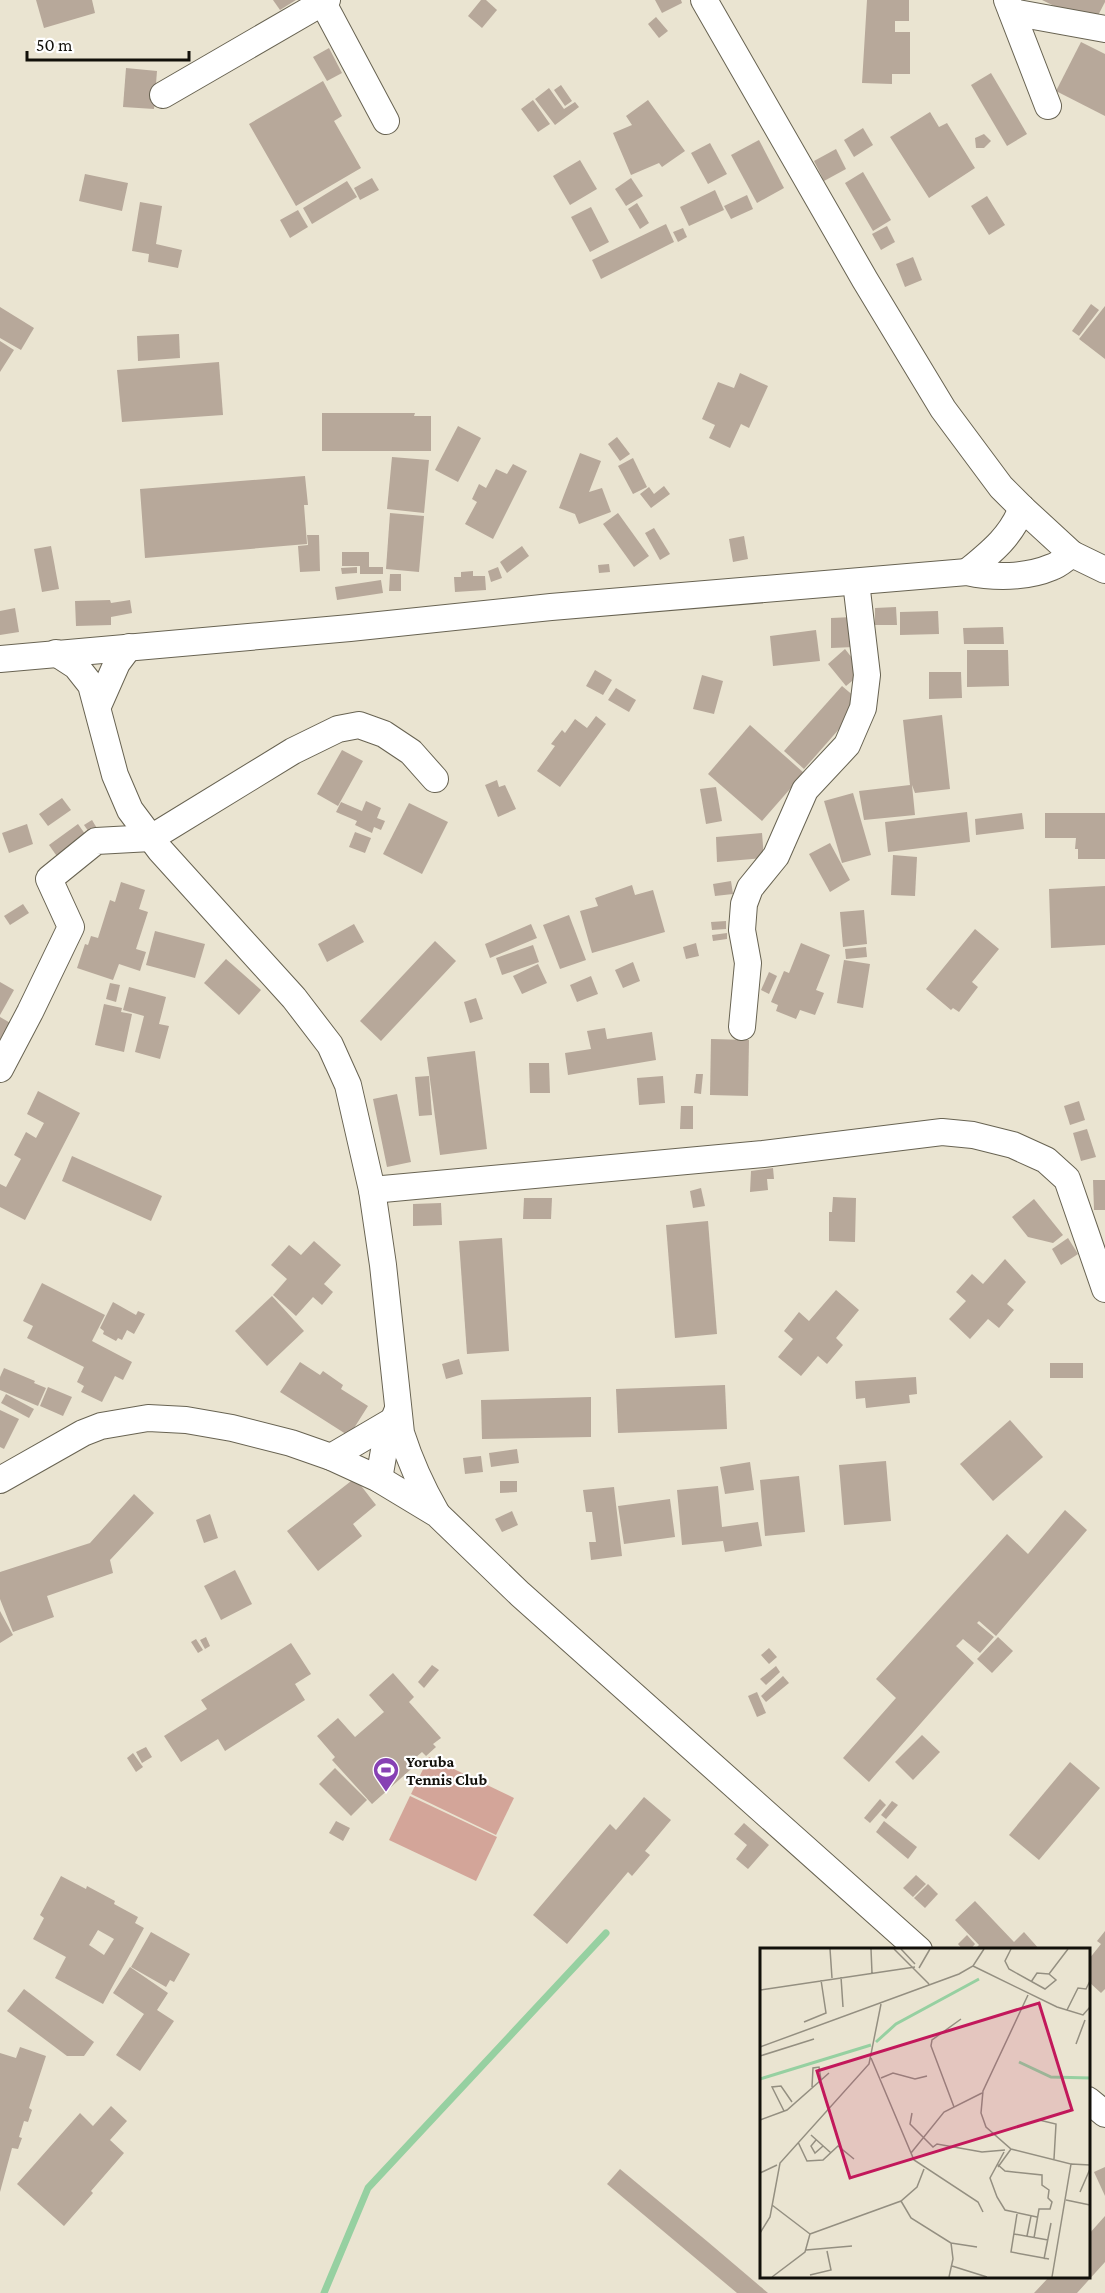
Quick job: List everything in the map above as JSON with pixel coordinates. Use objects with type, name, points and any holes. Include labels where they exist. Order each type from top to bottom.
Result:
[{"type":"street","points":[[704,0],[865,280],[943,409],[1001,487],[1022,508],[1072,554],[1105,570]]},
{"type":"street","points":[[163,95],[325,2],[386,121]]},
{"type":"street","points":[[1010,6],[1105,29]]},
{"type":"street","points":[[1010,6],[1047,106]]},
{"type":"street","points":[[967,572],[1007,536],[1022,508]]},
{"type":"street","points":[[0,659],[350,628],[551,607],[967,572],[997,576],[1028,574],[1054,567],[1072,554]]},
{"type":"street","points":[[742,1026],[747,963],[742,930],[744,904],[750,888],[776,856],[805,790],[846,745],[863,708],[867,675],[856,582]]},
{"type":"street","points":[[98,706],[117,663],[129,647]]},
{"type":"street","points":[[56,653],[76,666],[92,686],[115,775],[130,810],[151,838],[294,998],[330,1045],[348,1085],[372,1190],[383,1265],[396,1414],[409,1458],[437,1514]]},
{"type":"street","points":[[0,1069],[71,927],[49,879],[96,841],[151,838],[293,751],[338,729],[359,725],[384,734],[411,752],[435,779]]},
{"type":"street","points":[[372,1190],[763,1154],[942,1132],[973,1135],[1013,1145],[1047,1160],[1067,1179],[1105,1289]]},
{"type":"street","points":[[331,1456],[396,1414]]},
{"type":"street","points":[[379,1479],[382,1454],[396,1414]]},
{"type":"street","points":[[0,1480],[82,1433],[101,1426],[148,1418],[186,1420],[232,1428],[291,1443],[331,1456],[379,1479],[437,1514],[529,1601],[917,1948]]},
{"type":"street","points":[[1090,2101],[1105,2114]]},
{"type":"shaded area","points":[[429,1757],[514,1798],[496,1835],[411,1794]]},
{"type":"shaded area","points":[[410,1796],[497,1837],[476,1881],[389,1840]]},
{"type":"building","points":[[36,0],[92,0],[95,13],[44,28]]},
{"type":"building","points":[[273,0],[296,0],[280,10]]},
{"type":"building","points":[[481,0],[486,0],[497,10],[482,28],[468,16]]},
{"type":"building","points":[[655,0],[681,0],[682,3],[662,13]]},
{"type":"building","points":[[867,0],[909,0],[909,21],[895,21],[895,32],[910,32],[910,74],[892,74],[892,84],[862,83]]},
{"type":"building","points":[[1042,0],[1105,0],[1105,2],[1093,25]]},
{"type":"building","points":[[656,17],[668,31],[659,38],[648,24]]},
{"type":"building","points":[[1081,42],[1105,54],[1105,116],[1056,91]]},
{"type":"building","points":[[329,48],[342,73],[327,81],[313,57]]},
{"type":"building","points":[[126,68],[157,71],[154,109],[123,107]]},
{"type":"building","points":[[991,73],[1027,134],[1007,146],[971,85]]},
{"type":"building","points":[[323,81],[342,116],[334,121],[361,168],[296,206],[249,124]]},
{"type":"building","points":[[561,85],[572,101],[565,106],[554,90]]},
{"type":"building","points":[[549,88],[564,109],[575,102],[579,107],[555,125],[535,99]]},
{"type":"building","points":[[533,100],[550,124],[538,132],[521,109]]},
{"type":"building","points":[[648,100],[685,151],[662,167],[659,163],[631,175],[613,133],[632,125],[626,116]]},
{"type":"building","points":[[930,112],[939,127],[947,123],[975,168],[929,198],[890,137]]},
{"type":"building","points":[[863,128],[873,145],[854,157],[844,140]]},
{"type":"building","points":[[984,134],[991,141],[984,148],[976,148],[975,138]]},
{"type":"building","points":[[759,140],[784,188],[757,203],[731,155]]},
{"type":"building","points":[[710,143],[727,174],[708,184],[691,153]]},
{"type":"building","points":[[836,149],[846,169],[824,181],[814,161]]},
{"type":"building","points":[[580,160],[597,189],[570,205],[553,176]]},
{"type":"building","points":[[863,172],[891,220],[873,231],[845,183]]},
{"type":"building","points":[[85,174],[128,183],[122,211],[79,201]]},
{"type":"building","points":[[372,178],[379,190],[360,200],[354,188]]},
{"type":"building","points":[[631,178],[643,196],[626,206],[615,189]]},
{"type":"building","points":[[347,181],[357,197],[312,224],[303,208]]},
{"type":"building","points":[[715,190],[724,210],[689,226],[680,207]]},
{"type":"building","points":[[747,195],[753,209],[731,219],[724,206]]},
{"type":"building","points":[[987,196],[1005,225],[989,235],[971,206]]},
{"type":"building","points":[[140,202],[162,206],[156,244],[182,250],[178,268],[148,262],[149,254],[132,251]]},
{"type":"building","points":[[637,203],[649,223],[640,229],[628,209]]},
{"type":"building","points":[[591,207],[609,242],[590,252],[571,217]]},
{"type":"building","points":[[298,210],[308,227],[290,238],[280,220]]},
{"type":"building","points":[[666,224],[674,242],[601,279],[592,260]]},
{"type":"building","points":[[887,226],[895,242],[881,250],[872,234]]},
{"type":"building","points":[[683,228],[687,237],[678,242],[673,232]]},
{"type":"building","points":[[913,257],[922,280],[905,287],[896,264]]},
{"type":"building","points":[[1091,304],[1099,310],[1079,336],[1072,331]]},
{"type":"building","points":[[1105,306],[1105,359],[1079,339]]},
{"type":"building","points":[[0,307],[34,328],[21,350],[0,338]]},
{"type":"building","points":[[179,334],[180,358],[138,361],[137,336]]},
{"type":"building","points":[[0,341],[14,350],[0,372]]},
{"type":"building","points":[[219,362],[223,415],[122,422],[117,370]]},
{"type":"building","points":[[740,373],[768,386],[749,428],[741,424],[730,448],[709,438],[715,425],[702,419],[718,382],[734,388]]},
{"type":"building","points":[[322,413],[415,413],[414,416],[431,416],[431,451],[322,451]]},
{"type":"building","points":[[458,426],[481,438],[458,482],[435,470]]},
{"type":"building","points":[[617,437],[630,454],[620,461],[608,444]]},
{"type":"building","points":[[580,453],[601,461],[589,492],[602,488],[611,512],[579,524],[575,514],[559,508]]},
{"type":"building","points":[[392,457],[429,460],[424,513],[387,509]]},
{"type":"building","points":[[633,458],[647,487],[633,494],[618,466]]},
{"type":"building","points":[[513,464],[527,471],[493,539],[465,524],[477,502],[472,499],[479,484],[486,488],[496,469],[507,474]]},
{"type":"building","points":[[305,476],[308,505],[304,505],[307,544],[145,558],[140,489]]},
{"type":"building","points":[[664,486],[670,494],[651,508],[640,494],[649,487],[654,494]]},
{"type":"building","points":[[390,513],[424,516],[419,572],[386,569]]},
{"type":"building","points":[[618,513],[649,556],[634,567],[603,524]]},
{"type":"building","points":[[654,528],[670,554],[660,560],[645,533]]},
{"type":"building","points":[[307,535],[319,535],[320,571],[300,572],[298,546],[308,545]]},
{"type":"building","points":[[744,536],[748,559],[733,562],[729,539]]},
{"type":"building","points":[[51,546],[59,589],[42,592],[34,549]]},
{"type":"building","points":[[522,546],[529,556],[507,573],[500,562]]},
{"type":"building","points":[[342,552],[369,552],[369,567],[383,567],[383,574],[360,574],[360,566],[342,566]]},
{"type":"building","points":[[609,564],[610,572],[599,573],[598,565]]},
{"type":"building","points":[[357,567],[357,573],[342,574],[341,568]]},
{"type":"building","points":[[498,567],[502,578],[491,582],[488,571]]},
{"type":"building","points":[[473,571],[473,576],[485,576],[486,590],[455,592],[454,577],[461,577],[461,572]]},
{"type":"building","points":[[390,574],[401,574],[401,591],[389,591]]},
{"type":"building","points":[[381,580],[383,593],[337,600],[335,587]]},
{"type":"building","points":[[110,600],[111,603],[130,600],[132,613],[111,617],[111,625],[76,626],[75,601]]},
{"type":"building","points":[[896,607],[897,625],[875,625],[875,608]]},
{"type":"building","points":[[15,608],[19,632],[0,635],[0,611]]},
{"type":"building","points":[[938,611],[939,634],[900,635],[900,612]]},
{"type":"building","points":[[853,617],[854,647],[831,648],[831,618]]},
{"type":"building","points":[[1003,627],[1004,644],[964,644],[963,628]]},
{"type":"building","points":[[816,630],[820,661],[773,666],[770,636]]},
{"type":"building","points":[[845,649],[863,672],[846,686],[828,664]]},
{"type":"building","points":[[967,650],[1008,650],[1009,686],[967,687]]},
{"type":"building","points":[[595,670],[612,680],[603,695],[586,686]]},
{"type":"building","points":[[929,672],[961,672],[962,698],[929,699]]},
{"type":"building","points":[[702,675],[723,681],[714,714],[693,709]]},
{"type":"building","points":[[842,686],[862,703],[804,769],[784,751]]},
{"type":"building","points":[[616,688],[636,700],[629,712],[608,700]]},
{"type":"building","points":[[942,715],[950,789],[915,793],[912,785],[915,815],[864,820],[859,791],[910,785],[903,720]]},
{"type":"building","points":[[596,716],[606,724],[560,787],[537,771],[555,746],[551,744],[562,730],[565,733],[575,719],[587,728]]},
{"type":"building","points":[[750,725],[804,773],[762,821],[708,774]]},
{"type":"building","points":[[342,750],[363,761],[338,806],[317,794]]},
{"type":"building","points":[[497,780],[499,787],[505,785],[516,809],[498,817],[485,785]]},
{"type":"building","points":[[716,787],[722,821],[706,824],[700,789]]},
{"type":"building","points":[[853,793],[871,855],[842,863],[824,801]]},
{"type":"building","points":[[62,798],[71,810],[48,826],[39,814]]},
{"type":"building","points":[[366,801],[381,808],[377,818],[385,821],[381,830],[374,827],[372,833],[355,825],[357,821],[336,812],[341,802],[362,811]]},
{"type":"building","points":[[409,803],[448,822],[422,874],[383,854]]},
{"type":"building","points":[[967,812],[970,842],[888,852],[885,822]]},
{"type":"building","points":[[1022,813],[1024,829],[976,835],[975,819]]},
{"type":"building","points":[[1045,813],[1105,813],[1105,859],[1078,859],[1078,849],[1075,849],[1076,838],[1045,838]]},
{"type":"building","points":[[92,820],[98,830],[91,835],[84,825]]},
{"type":"building","points":[[27,824],[33,844],[9,853],[2,833]]},
{"type":"building","points":[[78,824],[90,841],[61,862],[49,845]]},
{"type":"building","points":[[355,832],[371,838],[365,853],[349,847]]},
{"type":"building","points":[[762,833],[764,858],[717,862],[716,837]]},
{"type":"building","points":[[830,843],[850,880],[830,892],[809,854]]},
{"type":"building","points":[[893,855],[917,857],[915,896],[891,895]]},
{"type":"building","points":[[731,881],[733,894],[715,896],[713,884]]},
{"type":"building","points":[[121,882],[145,890],[139,909],[148,912],[136,949],[146,952],[140,971],[119,964],[113,980],[77,968],[85,944],[88,945],[91,936],[98,938],[110,900],[115,902]]},
{"type":"building","points":[[632,885],[635,895],[653,890],[665,932],[592,953],[580,911],[598,906],[595,898]]},
{"type":"building","points":[[1105,886],[1105,945],[1051,948],[1049,889]]},
{"type":"building","points":[[23,904],[29,913],[10,925],[4,916]]},
{"type":"building","points":[[864,910],[867,944],[843,947],[840,912]]},
{"type":"building","points":[[569,915],[586,960],[560,969],[543,925]]},
{"type":"building","points":[[726,921],[726,929],[712,930],[711,922]]},
{"type":"building","points":[[354,924],[364,942],[327,962],[318,944]]},
{"type":"building","points":[[531,924],[537,938],[490,958],[485,944]]},
{"type":"building","points":[[975,929],[999,949],[972,982],[978,987],[959,1012],[953,1008],[951,1010],[926,989]]},
{"type":"building","points":[[155,931],[205,944],[195,978],[146,965]]},
{"type":"building","points":[[727,933],[727,939],[713,941],[712,935]]},
{"type":"building","points":[[435,941],[456,961],[381,1041],[360,1021]]},
{"type":"building","points":[[696,943],[699,956],[686,959],[683,947]]},
{"type":"building","points":[[801,943],[830,955],[816,990],[824,993],[815,1015],[800,1010],[796,1019],[776,1011],[778,1005],[771,1002],[784,971],[789,973]]},
{"type":"building","points":[[533,945],[539,962],[502,975],[496,958]]},
{"type":"building","points":[[866,947],[867,957],[846,959],[845,949]]},
{"type":"building","points":[[226,959],[261,990],[239,1015],[204,983]]},
{"type":"building","points":[[844,960],[870,964],[863,1008],[837,1003]]},
{"type":"building","points":[[633,962],[640,981],[623,988],[615,970]]},
{"type":"building","points":[[538,964],[547,983],[522,994],[513,976]]},
{"type":"building","points":[[769,972],[777,976],[769,994],[761,990]]},
{"type":"building","points":[[591,976],[598,994],[577,1002],[570,985]]},
{"type":"building","points":[[0,982],[14,990],[0,1015]]},
{"type":"building","points":[[110,983],[120,985],[116,1002],[106,999]]},
{"type":"building","points":[[129,987],[166,997],[159,1024],[169,1026],[160,1059],[135,1052],[144,1016],[123,1010]]},
{"type":"building","points":[[476,998],[483,1019],[470,1023],[464,1002]]},
{"type":"building","points":[[104,1004],[122,1008],[121,1012],[132,1014],[124,1052],[95,1045]]},
{"type":"building","points":[[0,1017],[19,1028],[0,1060]]},
{"type":"building","points":[[605,1028],[607,1039],[652,1032],[656,1060],[568,1075],[565,1053],[591,1049],[587,1031]]},
{"type":"building","points":[[711,1039],[749,1040],[748,1096],[710,1095]]},
{"type":"building","points":[[475,1051],[487,1149],[440,1155],[427,1057]]},
{"type":"building","points":[[529,1063],[549,1063],[550,1093],[530,1093]]},
{"type":"building","points":[[696,1074],[703,1074],[701,1094],[694,1093]]},
{"type":"building","points":[[429,1076],[432,1115],[419,1116],[415,1077]]},
{"type":"building","points":[[663,1076],[665,1103],[639,1105],[637,1078]]},
{"type":"building","points":[[38,1091],[80,1113],[25,1220],[0,1207],[0,1184],[6,1187],[21,1159],[14,1155],[26,1132],[36,1138],[44,1123],[27,1114]]},
{"type":"building","points":[[397,1094],[411,1162],[387,1167],[373,1099]]},
{"type":"building","points":[[1079,1101],[1085,1120],[1070,1125],[1064,1106]]},
{"type":"building","points":[[681,1106],[693,1106],[693,1129],[680,1129]]},
{"type":"building","points":[[1087,1129],[1096,1157],[1081,1161],[1073,1133]]},
{"type":"building","points":[[72,1156],[162,1196],[151,1221],[62,1181]]},
{"type":"building","points":[[773,1168],[774,1179],[767,1179],[768,1190],[750,1192],[751,1171]]},
{"type":"building","points":[[1093,1180],[1105,1180],[1105,1210],[1094,1210]]},
{"type":"building","points":[[701,1188],[705,1206],[693,1208],[690,1191]]},
{"type":"building","points":[[833,1197],[856,1198],[855,1242],[829,1241],[829,1212],[832,1212]]},
{"type":"building","points":[[524,1198],[552,1198],[551,1219],[523,1219]]},
{"type":"building","points":[[1034,1199],[1063,1235],[1053,1243],[1028,1237],[1012,1217]]},
{"type":"building","points":[[441,1203],[442,1225],[413,1226],[413,1204]]},
{"type":"building","points":[[708,1221],[717,1334],[675,1338],[666,1225]]},
{"type":"building","points":[[502,1238],[509,1351],[467,1354],[459,1241]]},
{"type":"building","points":[[1068,1238],[1078,1254],[1061,1265],[1052,1249]]},
{"type":"building","points":[[314,1241],[341,1265],[324,1284],[333,1292],[322,1305],[313,1297],[296,1316],[273,1295],[287,1279],[271,1265],[289,1245],[301,1255]]},
{"type":"building","points":[[1005,1259],[1026,1282],[1007,1304],[1014,1310],[999,1328],[988,1319],[970,1339],[949,1319],[966,1301],[956,1292],[972,1274],[983,1284]]},
{"type":"building","points":[[42,1283],[105,1315],[92,1341],[132,1362],[123,1380],[115,1376],[102,1402],[81,1392],[84,1386],[77,1382],[84,1367],[27,1338],[33,1326],[23,1321]]},
{"type":"building","points":[[836,1290],[859,1310],[836,1338],[843,1345],[827,1364],[818,1356],[801,1376],[778,1357],[793,1339],[784,1331],[799,1312],[809,1321]]},
{"type":"building","points":[[272,1296],[304,1331],[267,1366],[235,1331]]},
{"type":"building","points":[[113,1302],[136,1315],[138,1311],[145,1314],[134,1334],[127,1330],[122,1340],[118,1338],[116,1341],[103,1334],[104,1331],[100,1328]]},
{"type":"building","points":[[459,1359],[463,1374],[446,1379],[442,1364]]},
{"type":"building","points":[[300,1362],[320,1375],[323,1371],[343,1385],[341,1389],[368,1406],[349,1436],[280,1392]]},
{"type":"building","points":[[1050,1363],[1083,1363],[1083,1378],[1050,1378]]},
{"type":"building","points":[[4,1368],[46,1388],[38,1406],[0,1390],[0,1377]]},
{"type":"building","points":[[916,1377],[917,1394],[909,1395],[910,1403],[866,1408],[865,1398],[856,1399],[855,1381]]},
{"type":"building","points":[[725,1385],[727,1429],[618,1433],[616,1389]]},
{"type":"building","points":[[48,1387],[72,1397],[63,1416],[40,1406]]},
{"type":"building","points":[[6,1394],[34,1409],[29,1418],[1,1403]]},
{"type":"building","points":[[591,1397],[591,1437],[482,1439],[481,1400]]},
{"type":"building","points":[[0,1410],[19,1419],[4,1449],[0,1447]]},
{"type":"building","points":[[1010,1420],[1043,1457],[993,1501],[960,1464]]},
{"type":"building","points":[[517,1449],[519,1463],[491,1467],[489,1453]]},
{"type":"building","points":[[481,1456],[483,1472],[465,1474],[463,1458]]},
{"type":"building","points":[[886,1461],[891,1521],[844,1525],[839,1465]]},
{"type":"building","points":[[750,1462],[754,1490],[725,1494],[720,1467]]},
{"type":"building","points":[[799,1476],[805,1532],[765,1536],[760,1480]]},
{"type":"building","points":[[355,1478],[376,1505],[353,1524],[362,1536],[318,1571],[287,1531]]},
{"type":"building","points":[[500,1481],[517,1481],[517,1492],[500,1493]]},
{"type":"building","points":[[718,1486],[722,1527],[758,1522],[762,1546],[725,1552],[723,1541],[682,1545],[677,1490]]},
{"type":"building","points":[[614,1487],[622,1556],[591,1560],[589,1542],[596,1542],[592,1512],[586,1512],[583,1490]]},
{"type":"building","points":[[134,1494],[154,1513],[110,1560],[113,1573],[47,1596],[54,1617],[13,1632],[0,1599],[0,1572],[90,1543]]},
{"type":"building","points":[[670,1499],[675,1537],[624,1544],[618,1506]]},
{"type":"building","points":[[1065,1510],[1087,1530],[996,1636],[979,1621],[977,1623],[994,1637],[980,1653],[963,1639],[956,1646],[974,1663],[869,1782],[843,1758],[896,1698],[876,1679],[1007,1534],[1028,1554]]},
{"type":"building","points":[[512,1511],[518,1525],[502,1532],[495,1519]]},
{"type":"building","points":[[210,1514],[218,1538],[204,1543],[196,1520]]},
{"type":"building","points":[[235,1570],[252,1604],[221,1620],[204,1586]]},
{"type":"building","points":[[0,1611],[13,1635],[0,1643]]},
{"type":"building","points":[[206,1637],[210,1646],[205,1649],[200,1640]]},
{"type":"building","points":[[998,1637],[1013,1651],[992,1673],[977,1659]]},
{"type":"building","points":[[196,1639],[203,1650],[198,1653],[191,1642]]},
{"type":"building","points":[[291,1643],[311,1674],[295,1684],[305,1700],[225,1751],[218,1739],[181,1762],[164,1736],[207,1709],[201,1700]]},
{"type":"building","points":[[769,1648],[777,1657],[769,1664],[761,1655]]},
{"type":"building","points":[[432,1665],[439,1670],[424,1688],[418,1682]]},
{"type":"building","points":[[776,1666],[780,1672],[766,1685],[760,1679]]},
{"type":"building","points":[[393,1673],[414,1697],[409,1702],[441,1738],[433,1744],[436,1747],[426,1756],[422,1752],[415,1758],[419,1762],[372,1804],[332,1760],[335,1757],[317,1736],[338,1718],[355,1737],[384,1712],[369,1695]]},
{"type":"building","points":[[783,1676],[789,1683],[766,1702],[761,1696]]},
{"type":"building","points":[[757,1692],[766,1713],[757,1717],[748,1696]]},
{"type":"building","points":[[922,1735],[940,1752],[913,1780],[895,1762]]},
{"type":"building","points":[[146,1747],[152,1757],[142,1763],[136,1752]]},
{"type":"building","points":[[133,1753],[143,1767],[136,1772],[127,1758]]},
{"type":"building","points":[[1070,1762],[1100,1788],[1039,1860],[1009,1835]]},
{"type":"building","points":[[335,1768],[367,1800],[351,1816],[319,1784]]},
{"type":"building","points":[[644,1797],[671,1820],[645,1851],[650,1855],[632,1876],[628,1872],[567,1944],[533,1915],[610,1824],[616,1830]]},
{"type":"building","points":[[880,1799],[886,1805],[870,1823],[864,1818]]},
{"type":"building","points":[[892,1801],[898,1805],[886,1819],[881,1815]]},
{"type":"building","points":[[336,1821],[350,1828],[343,1841],[329,1833]]},
{"type":"building","points":[[884,1821],[917,1847],[908,1859],[876,1832]]},
{"type":"building","points":[[744,1823],[769,1845],[748,1869],[736,1859],[747,1845],[734,1834]]},
{"type":"building","points":[[916,1875],[926,1884],[913,1897],[903,1888]]},
{"type":"building","points":[[61,1876],[86,1889],[87,1886],[138,1917],[135,1923],[144,1928],[103,2004],[55,1978],[66,1957],[33,1939],[44,1918],[40,1915]],"holes":[[[98,1930],[114,1939],[104,1955],[89,1945]]]},
{"type":"building","points":[[928,1884],[938,1894],[925,1908],[914,1898]]},
{"type":"building","points":[[975,1901],[1014,1942],[1024,1932],[1038,1948],[976,1948],[979,1945],[955,1920]]},
{"type":"building","points":[[1105,1931],[1105,1989],[1101,1993],[1090,1983],[1090,1958],[1101,1944],[1097,1941]]},
{"type":"building","points":[[151,1932],[190,1954],[174,1982],[170,1980],[166,1987],[131,1967]]},
{"type":"building","points":[[967,1935],[975,1944],[972,1948],[961,1948],[958,1944]]},
{"type":"building","points":[[130,1967],[168,1993],[157,2010],[174,2021],[140,2071],[116,2055],[144,2014],[113,1993]]},
{"type":"building","points":[[24,1989],[94,2042],[84,2056],[67,2056],[7,2011]]},
{"type":"building","points":[[20,2047],[46,2056],[29,2108],[32,2110],[28,2122],[24,2121],[18,2149],[12,2148],[0,2192],[0,2053],[16,2058]]},
{"type":"building","points":[[111,2106],[127,2121],[110,2140],[124,2153],[64,2226],[17,2184],[80,2113],[93,2126]]},
{"type":"building","points":[[1105,2167],[1105,2196],[1094,2172]]},
{"type":"building","points":[[620,2169],[768,2293],[737,2293],[607,2184]]},
{"type":"building","points":[[1105,2216],[1105,2262],[1077,2293],[1034,2293],[1048,2278],[1090,2278],[1090,2233]]},
{"type":"waterway","points":[[324,2293],[368,2188],[606,1933]]},
{"type":"place","name":"Yoruba Tennis Club","points":[[386,1793]]}]
